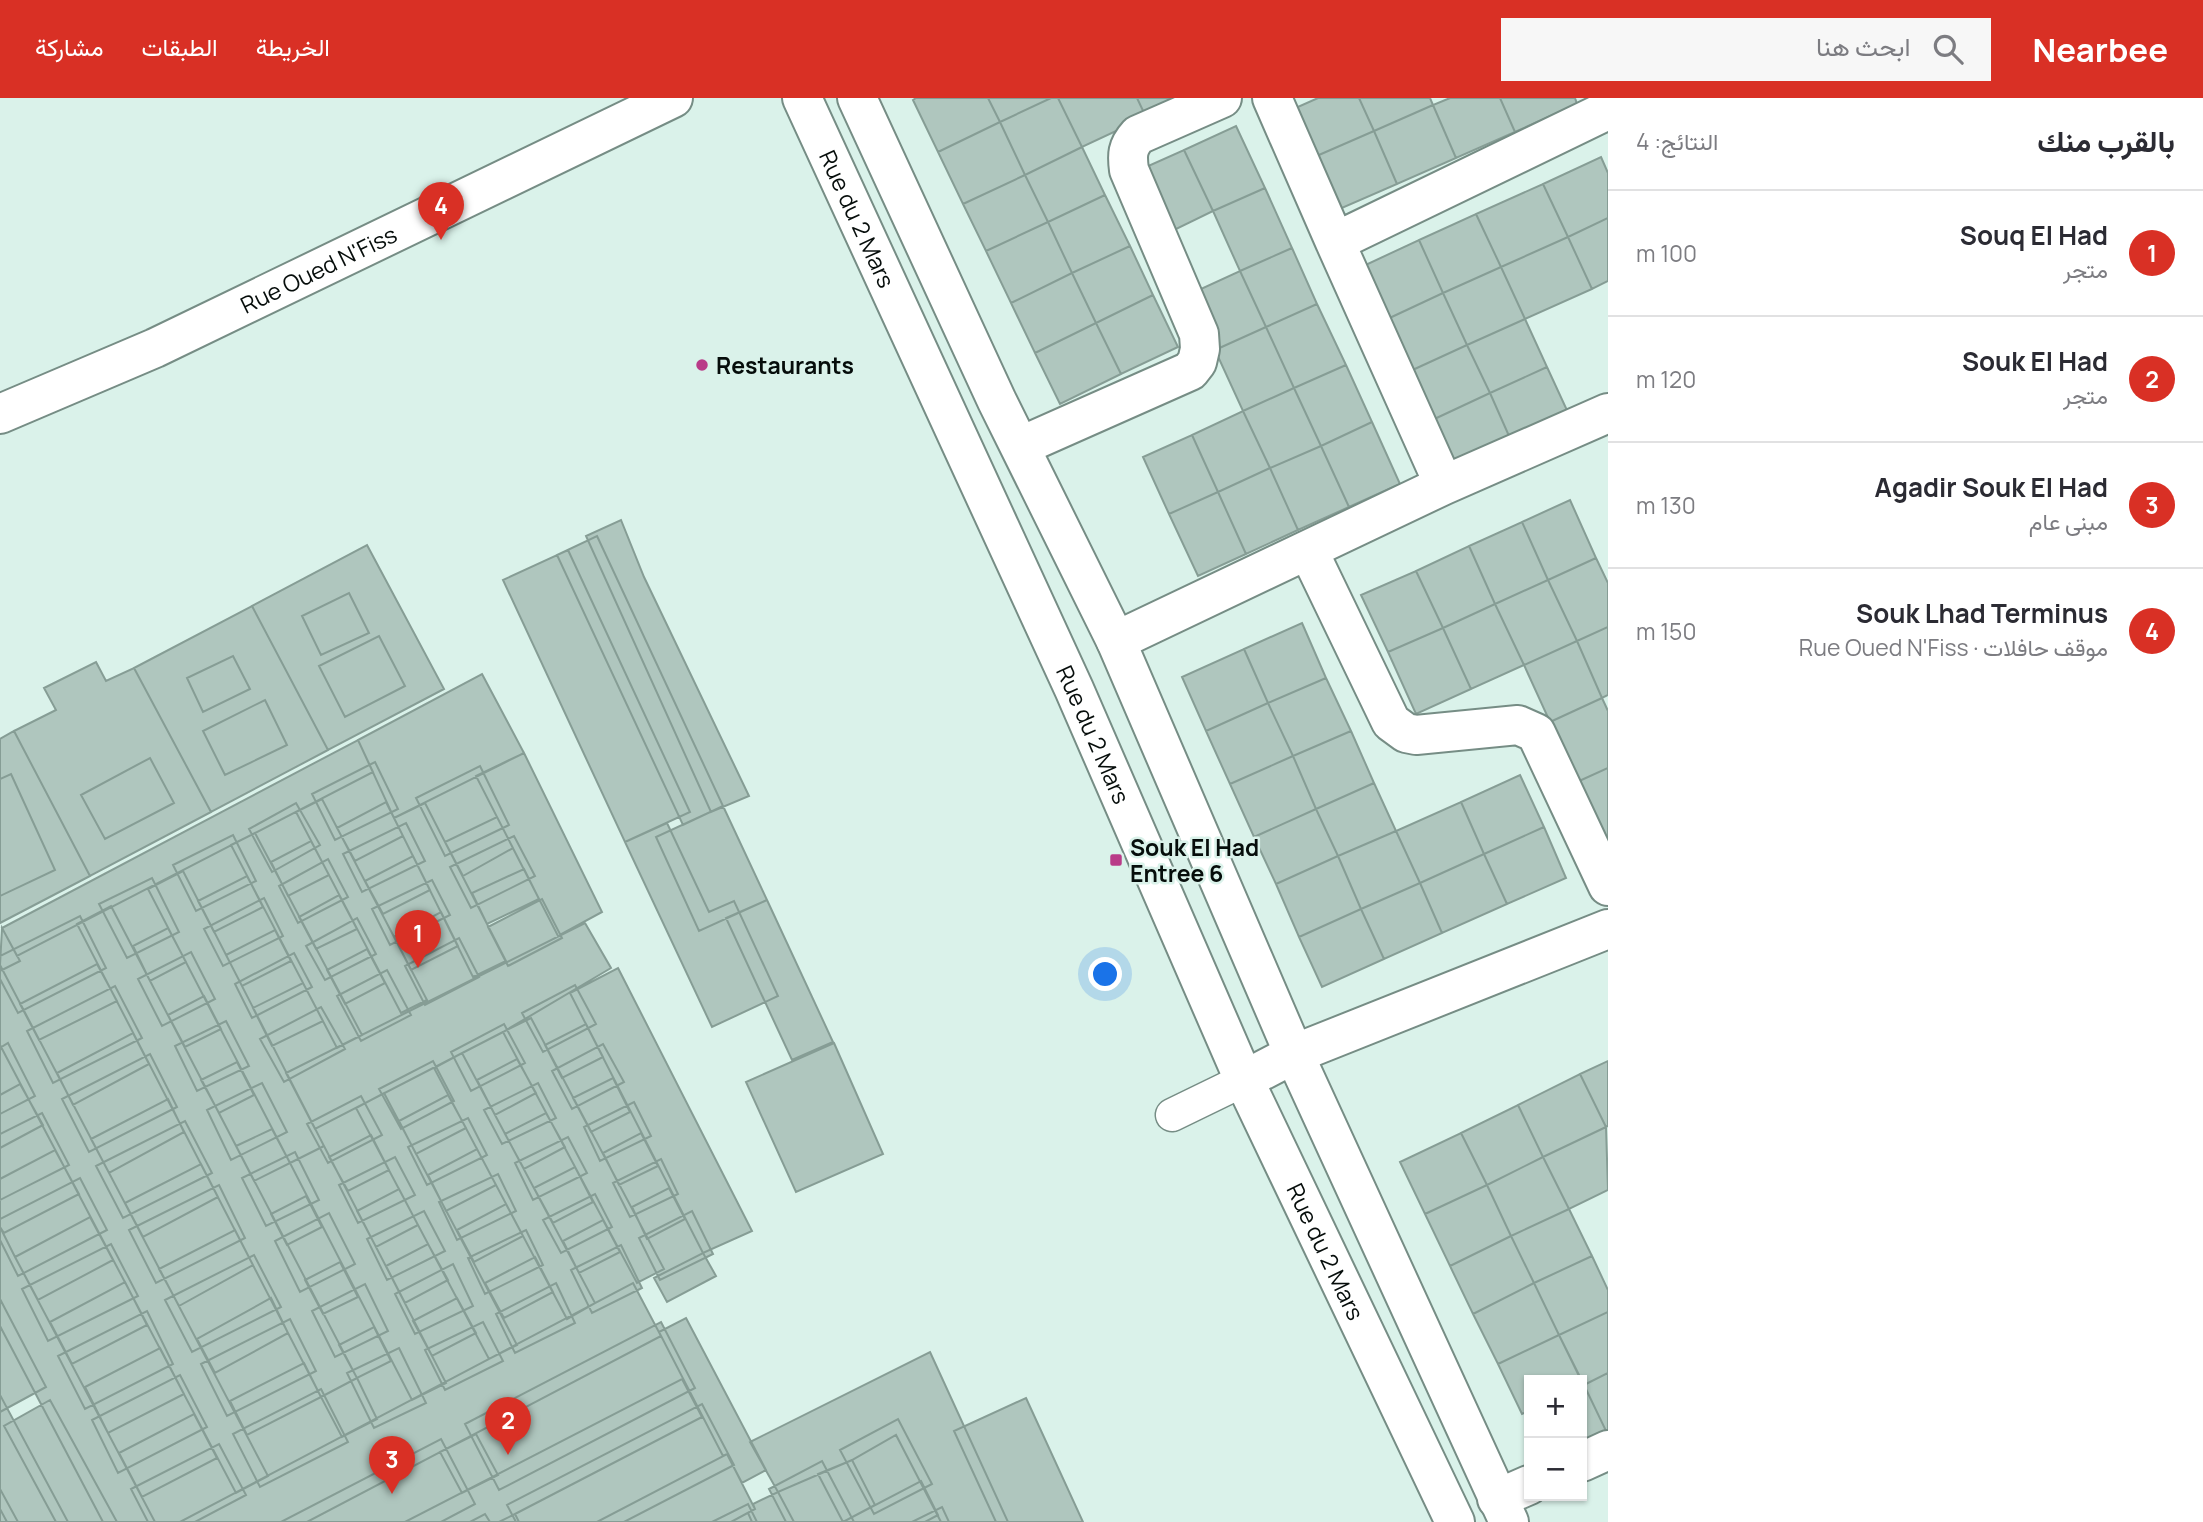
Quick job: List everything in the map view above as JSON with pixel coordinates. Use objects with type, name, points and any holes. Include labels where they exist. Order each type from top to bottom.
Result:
[{"type":"street","name":"Rue Oued N'Fiss","points":[[0,414],[155,348],[673,98]]},
{"type":"street","name":"Rue du 2 Mars","points":[[802,98],[1074,689],[1244,1080],[1455,1522]]},
{"type":"street","points":[[857,98],[997,401],[1116,641],[1294,1055],[1512,1502]]},
{"type":"street","points":[[1021,446],[1190,370],[1197,362],[1199,334],[1129,170],[1127,155],[1130,144],[1138,135],[1222,98]]},
{"type":"street","points":[[1272,98],[1444,485]]},
{"type":"street","points":[[1335,242],[1608,110]]},
{"type":"street","points":[[1116,641],[1309,552],[1444,485],[1604,427]]},
{"type":"street","points":[[1309,552],[1391,722],[1406,733],[1416,735],[1518,725],[1536,733],[1608,886]]},
{"type":"street","points":[[1172,1115],[1294,1055],[1608,929]]},
{"type":"street","points":[[1587,1460],[1608,1450]]},
{"type":"building","points":[[988,98],[1000,122],[938,152],[913,100]]},
{"type":"building","points":[[988,98],[1051,98],[1000,122]]},
{"type":"building","points":[[1051,98],[1058,98],[1082,147],[1025,175],[1000,122]]},
{"type":"building","points":[[1058,98],[1137,98],[1146,117],[1082,147]]},
{"type":"building","points":[[1137,98],[1184,98],[1146,117]]},
{"type":"building","points":[[1318,98],[1359,98],[1374,131],[1312,158],[1291,110]]},
{"type":"building","points":[[1359,98],[1430,98],[1433,105],[1374,131]]},
{"type":"building","points":[[1450,98],[1500,98],[1515,132],[1456,158],[1433,105]]},
{"type":"building","points":[[1500,98],[1575,98],[1577,104],[1515,132]]},
{"type":"building","points":[[1433,105],[1456,158],[1397,184],[1374,131]]},
{"type":"building","points":[[1000,122],[1025,175],[963,204],[938,152]]},
{"type":"building","points":[[1236,126],[1265,188],[1213,211],[1184,150]]},
{"type":"building","points":[[1374,131],[1397,184],[1335,211],[1312,158]]},
{"type":"building","points":[[1082,147],[1105,195],[1048,222],[1025,175]]},
{"type":"building","points":[[1184,150],[1213,211],[1166,234],[1137,171]]},
{"type":"building","points":[[1601,157],[1608,173],[1608,218],[1568,237],[1543,184]]},
{"type":"building","points":[[1025,175],[1048,222],[986,251],[963,204]]},
{"type":"building","points":[[1543,184],[1568,237],[1501,267],[1476,214]]},
{"type":"building","points":[[1265,188],[1292,248],[1240,271],[1213,211]]},
{"type":"building","points":[[1105,195],[1130,246],[1072,273],[1048,222]]},
{"type":"building","points":[[1476,214],[1501,267],[1443,293],[1419,240]]},
{"type":"building","points":[[1608,218],[1608,281],[1592,289],[1568,237]]},
{"type":"building","points":[[1048,222],[1072,273],[1011,303],[986,251]]},
{"type":"building","points":[[1568,237],[1592,289],[1525,319],[1501,267]]},
{"type":"building","points":[[1419,240],[1443,293],[1381,322],[1357,269]]},
{"type":"building","points":[[1130,246],[1153,295],[1096,323],[1072,273]]},
{"type":"building","points":[[1292,248],[1317,304],[1266,327],[1240,271]]},
{"type":"building","points":[[1501,267],[1525,319],[1467,345],[1443,293]]},
{"type":"building","points":[[1240,271],[1266,327],[1215,350],[1190,294]]},
{"type":"building","points":[[1072,273],[1096,323],[1035,353],[1011,303]]},
{"type":"building","points":[[1443,293],[1467,345],[1406,373],[1381,322]]},
{"type":"building","points":[[1153,295],[1178,347],[1121,374],[1096,323]]},
{"type":"building","points":[[1317,304],[1346,365],[1294,388],[1266,327]]},
{"type":"building","points":[[1525,319],[1547,367],[1490,393],[1467,345]]},
{"type":"building","points":[[1096,323],[1121,374],[1060,404],[1035,353]]},
{"type":"building","points":[[1266,327],[1294,388],[1243,411],[1215,350]]},
{"type":"building","points":[[1467,345],[1490,393],[1428,422],[1406,373]]},
{"type":"building","points":[[1346,365],[1372,422],[1321,446],[1294,388]]},
{"type":"building","points":[[1547,367],[1571,419],[1513,445],[1490,393]]},
{"type":"building","points":[[1294,388],[1321,446],[1270,468],[1243,411]]},
{"type":"building","points":[[1490,393],[1513,445],[1451,474],[1428,422]]},
{"type":"building","points":[[1243,411],[1270,468],[1218,492],[1192,435]]},
{"type":"building","points":[[1372,422],[1400,484],[1349,507],[1321,446]]},
{"type":"building","points":[[1192,435],[1218,492],[1169,514],[1143,457]]},
{"type":"building","points":[[1321,446],[1349,507],[1298,530],[1270,468]]},
{"type":"building","points":[[1270,468],[1298,530],[1246,554],[1218,492]]},
{"type":"building","points":[[1218,492],[1246,554],[1198,576],[1169,514]]},
{"type":"building","points":[[1570,500],[1596,558],[1548,580],[1522,522]]},
{"type":"building","points":[[621,520],[644,577],[749,796],[711,812],[586,536]]},
{"type":"building","points":[[1522,522],[1548,580],[1495,604],[1469,546]]},
{"type":"building","points":[[597,536],[723,806],[683,825],[557,555]]},
{"type":"building","points":[[367,545],[444,689],[328,750],[252,606]]},
{"type":"building","points":[[1469,546],[1495,604],[1443,628],[1416,571]]},
{"type":"building","points":[[568,550],[690,812],[625,842],[503,580]]},
{"type":"building","points":[[1596,558],[1608,583],[1608,627],[1577,641],[1548,580]]},
{"type":"building","points":[[1416,571],[1443,628],[1388,652],[1361,595]]},
{"type":"building","points":[[1548,580],[1577,641],[1524,665],[1495,604]]},
{"type":"building","points":[[349,593],[369,633],[321,655],[302,616]]},
{"type":"building","points":[[1495,604],[1524,665],[1471,689],[1443,628]]},
{"type":"building","points":[[252,606],[328,750],[211,812],[134,668]]},
{"type":"building","points":[[1302,623],[1326,678],[1268,703],[1244,649]]},
{"type":"building","points":[[1608,627],[1608,695],[1602,698],[1577,641]]},
{"type":"building","points":[[1443,628],[1471,689],[1416,714],[1388,652]]},
{"type":"building","points":[[379,636],[405,686],[345,717],[319,666]]},
{"type":"building","points":[[1577,641],[1602,698],[1550,722],[1524,665]]},
{"type":"building","points":[[1244,649],[1268,703],[1206,731],[1182,677]]},
{"type":"building","points":[[233,656],[250,689],[203,712],[187,678]]},
{"type":"building","points":[[96,662],[106,681],[134,668],[211,812],[90,876],[14,731],[56,710],[44,688]]},
{"type":"building","points":[[482,674],[524,753],[394,818],[358,740]]},
{"type":"building","points":[[1326,678],[1351,731],[1293,756],[1268,703]]},
{"type":"building","points":[[1602,698],[1608,711],[1608,768],[1577,782],[1550,722]]},
{"type":"building","points":[[265,700],[287,745],[225,775],[203,731]]},
{"type":"building","points":[[1268,703],[1293,756],[1230,784],[1206,731]]},
{"type":"building","points":[[14,731],[90,876],[0,923],[0,739]]},
{"type":"building","points":[[1351,731],[1374,783],[1316,809],[1293,756]]},
{"type":"building","points":[[358,740],[373,772],[17,956],[2,928]]},
{"type":"building","points":[[524,753],[602,912],[558,936],[476,776]]},
{"type":"building","points":[[1293,756],[1316,809],[1254,837],[1230,784]]},
{"type":"building","points":[[150,758],[174,803],[105,839],[81,795]]},
{"type":"building","points":[[375,762],[398,809],[335,840],[312,794]]},
{"type":"building","points":[[480,766],[509,825],[445,856],[416,798]]},
{"type":"building","points":[[1608,768],[1608,841],[1577,782]]},
{"type":"building","points":[[11,774],[55,870],[0,896],[0,779]]},
{"type":"building","points":[[1520,775],[1544,827],[1484,854],[1461,802]]},
{"type":"building","points":[[1374,783],[1396,831],[1338,856],[1316,809]]},
{"type":"building","points":[[322,799],[427,1000],[401,1013],[296,812]]},
{"type":"building","points":[[386,802],[403,836],[355,861],[337,828]]},
{"type":"building","points":[[1461,802],[1484,854],[1420,883],[1396,831]]},
{"type":"building","points":[[296,803],[320,845],[272,872],[249,829]]},
{"type":"building","points":[[425,803],[506,961],[473,977],[394,818]]},
{"type":"building","points":[[723,806],[767,900],[699,931],[656,837]]},
{"type":"building","points":[[1316,809],[1338,856],[1276,884],[1254,837]]},
{"type":"building","points":[[497,817],[513,848],[463,876],[445,842]]},
{"type":"building","points":[[406,823],[425,861],[362,892],[343,854]]},
{"type":"building","points":[[667,823],[709,912],[734,901],[778,996],[712,1027],[625,842]]},
{"type":"building","points":[[1544,827],[1566,878],[1507,904],[1484,854]]},
{"type":"building","points":[[1396,831],[1420,883],[1361,909],[1338,856]]},
{"type":"building","points":[[255,833],[362,1035],[337,1048],[231,845]]},
{"type":"building","points":[[233,835],[256,881],[196,911],[173,865]]},
{"type":"building","points":[[514,836],[535,876],[471,908],[450,867]]},
{"type":"building","points":[[311,841],[329,875],[288,896],[271,862]]},
{"type":"building","points":[[1484,854],[1507,904],[1442,933],[1420,883]]},
{"type":"building","points":[[413,856],[430,890],[383,914],[365,881]]},
{"type":"building","points":[[1338,856],[1361,909],[1299,937],[1276,884]]},
{"type":"building","points":[[328,859],[348,897],[298,923],[279,886]]},
{"type":"building","points":[[524,869],[539,899],[487,924],[472,893]]},
{"type":"building","points":[[183,871],[324,1146],[290,1163],[148,889]]},
{"type":"building","points":[[247,876],[263,907],[214,932],[198,901]]},
{"type":"building","points":[[152,878],[179,932],[127,958],[99,904]]},
{"type":"building","points":[[432,880],[450,915],[390,945],[372,909]]},
{"type":"building","points":[[1420,883],[1442,933],[1384,959],[1361,909]]},
{"type":"building","points":[[339,895],[357,929],[316,949],[299,917]]},
{"type":"building","points":[[264,898],[283,936],[223,966],[204,929]]},
{"type":"building","points":[[542,899],[562,938],[508,966],[488,927]]},
{"type":"building","points":[[767,900],[833,1042],[792,1060],[726,918]]},
{"type":"building","points":[[111,906],[357,1378],[321,1397],[77,924]]},
{"type":"building","points":[[1361,909],[1384,959],[1322,987],[1299,937]]},
{"type":"building","points":[[441,912],[458,946],[411,970],[394,937]]},
{"type":"building","points":[[80,916],[106,968],[18,1013],[0,979],[0,956]]},
{"type":"building","points":[[357,918],[376,954],[325,980],[306,946]]},
{"type":"building","points":[[585,923],[611,968],[503,1032],[315,1129],[286,1073]]},
{"type":"building","points":[[2,928],[20,961],[2,970],[0,965]]},
{"type":"building","points":[[168,928],[186,962],[150,981],[133,946]]},
{"type":"building","points":[[275,930],[291,961],[242,986],[226,955]]},
{"type":"building","points":[[459,938],[479,977],[425,1005],[405,966]]},
{"type":"building","points":[[367,949],[385,983],[345,1004],[327,970]]},
{"type":"building","points":[[191,952],[215,999],[162,1026],[138,979]]},
{"type":"building","points":[[294,953],[312,987],[252,1018],[235,984]]},
{"type":"building","points":[[97,964],[117,1001],[39,1040],[20,1004]]},
{"type":"building","points":[[0,965],[268,1476],[236,1493],[0,1045]]},
{"type":"building","points":[[618,968],[752,1231],[703,1253],[570,993]]},
{"type":"building","points":[[387,970],[411,1015],[361,1041],[337,996]]},
{"type":"building","points":[[303,983],[323,1021],[272,1046],[253,1008]]},
{"type":"building","points":[[575,985],[596,1024],[543,1052],[522,1013]]},
{"type":"building","points":[[115,986],[142,1038],[53,1083],[27,1031]]},
{"type":"building","points":[[204,996],[221,1029],[185,1047],[168,1015]]},
{"type":"building","points":[[321,1007],[345,1049],[284,1082],[260,1039]]},
{"type":"building","points":[[531,1018],[664,1269],[637,1283],[503,1032]]},
{"type":"building","points":[[226,1021],[249,1066],[197,1091],[175,1046]]},
{"type":"building","points":[[504,1024],[525,1063],[471,1091],[451,1052]]},
{"type":"building","points":[[586,1024],[603,1057],[562,1078],[545,1045]]},
{"type":"building","points":[[133,1033],[149,1064],[73,1105],[57,1073]]},
{"type":"building","points":[[8,1043],[35,1096],[0,1114],[0,1048]]},
{"type":"building","points":[[834,1043],[883,1154],[796,1192],[746,1082]]},
{"type":"building","points":[[603,1044],[624,1082],[572,1109],[552,1071]]},
{"type":"building","points":[[462,1053],[595,1303],[567,1319],[434,1068]]},
{"type":"building","points":[[150,1054],[177,1107],[89,1152],[62,1099]]},
{"type":"building","points":[[517,1059],[536,1093],[495,1115],[477,1080]]},
{"type":"building","points":[[433,1061],[454,1101],[401,1129],[379,1089]]},
{"type":"building","points":[[1608,1061],[1608,1126],[1606,1127],[1580,1074]]},
{"type":"building","points":[[237,1062],[254,1095],[219,1113],[201,1080]]},
{"type":"building","points":[[1580,1074],[1606,1127],[1543,1157],[1518,1105]]},
{"type":"building","points":[[613,1078],[630,1112],[591,1132],[573,1098]]},
{"type":"building","points":[[262,1083],[287,1132],[231,1160],[207,1110]]},
{"type":"building","points":[[538,1083],[556,1118],[502,1144],[484,1110]]},
{"type":"building","points":[[20,1084],[43,1125],[0,1148],[0,1095]]},
{"type":"building","points":[[384,1093],[517,1345],[489,1359],[356,1108]]},
{"type":"building","points":[[448,1095],[466,1128],[416,1154],[399,1121]]},
{"type":"building","points":[[361,1096],[382,1135],[328,1163],[307,1124]]},
{"type":"building","points":[[168,1099],[184,1132],[109,1173],[91,1139]]},
{"type":"building","points":[[634,1102],[651,1136],[600,1161],[584,1127]]},
{"type":"building","points":[[1518,1105],[1543,1157],[1487,1185],[1461,1133]]},
{"type":"building","points":[[42,1113],[69,1165],[0,1200],[0,1134]]},
{"type":"building","points":[[546,1113],[565,1147],[524,1169],[505,1134]]},
{"type":"building","points":[[468,1118],[487,1155],[427,1185],[408,1147]]},
{"type":"building","points":[[185,1121],[212,1173],[123,1218],[96,1166]]},
{"type":"building","points":[[1606,1127],[1608,1190],[1569,1209],[1543,1157]]},
{"type":"building","points":[[272,1129],[290,1163],[254,1181],[236,1146]]},
{"type":"building","points":[[641,1133],[658,1166],[619,1185],[603,1153]]},
{"type":"building","points":[[1461,1133],[1487,1185],[1425,1214],[1400,1162]]},
{"type":"building","points":[[371,1135],[389,1170],[348,1191],[329,1157]]},
{"type":"building","points":[[568,1137],[587,1173],[533,1200],[515,1163]]},
{"type":"building","points":[[324,1146],[446,1383],[412,1400],[290,1163]]},
{"type":"building","points":[[477,1149],[496,1185],[446,1211],[428,1175]]},
{"type":"building","points":[[55,1150],[79,1194],[4,1233],[0,1227],[0,1179]]},
{"type":"building","points":[[295,1152],[319,1200],[266,1226],[242,1178]]},
{"type":"building","points":[[395,1157],[415,1195],[358,1223],[339,1185]]},
{"type":"building","points":[[1543,1157],[1569,1209],[1511,1236],[1487,1185]]},
{"type":"building","points":[[661,1159],[678,1194],[630,1217],[613,1183]]},
{"type":"building","points":[[201,1164],[218,1197],[143,1237],[125,1203]]},
{"type":"building","points":[[575,1167],[593,1202],[553,1223],[534,1188]]},
{"type":"building","points":[[498,1174],[516,1211],[457,1240],[439,1202]]},
{"type":"building","points":[[80,1178],[107,1230],[18,1276],[0,1240],[0,1219]]},
{"type":"building","points":[[219,1185],[245,1238],[156,1283],[129,1230]]},
{"type":"building","points":[[1487,1185],[1511,1236],[1450,1266],[1425,1214]]},
{"type":"building","points":[[669,1188],[685,1219],[647,1239],[632,1207]]},
{"type":"building","points":[[399,1189],[418,1225],[376,1247],[357,1211]]},
{"type":"building","points":[[595,1194],[612,1227],[561,1253],[543,1220]]},
{"type":"building","points":[[306,1196],[322,1227],[287,1245],[271,1214]]},
{"type":"building","points":[[506,1204],[523,1236],[474,1262],[457,1230]]},
{"type":"building","points":[[1569,1209],[1592,1256],[1534,1283],[1511,1236]]},
{"type":"building","points":[[424,1211],[445,1251],[387,1280],[367,1239]]},
{"type":"building","points":[[692,1211],[713,1254],[660,1280],[639,1238]]},
{"type":"building","points":[[329,1213],[355,1264],[300,1292],[275,1241]]},
{"type":"building","points":[[90,1217],[113,1260],[38,1300],[15,1257]]},
{"type":"building","points":[[603,1220],[620,1252],[579,1273],[563,1241]]},
{"type":"building","points":[[0,1227],[155,1522],[103,1522],[0,1326]]},
{"type":"building","points":[[235,1230],[253,1265],[179,1306],[159,1269]]},
{"type":"building","points":[[526,1230],[543,1265],[485,1294],[468,1258]]},
{"type":"building","points":[[1511,1236],[1534,1283],[1473,1314],[1450,1266]]},
{"type":"building","points":[[111,1244],[138,1296],[48,1341],[22,1289]]},
{"type":"building","points":[[428,1244],[448,1280],[405,1303],[386,1266]]},
{"type":"building","points":[[621,1245],[642,1288],[592,1313],[571,1270]]},
{"type":"building","points":[[703,1253],[716,1276],[667,1302],[654,1278]]},
{"type":"building","points":[[254,1255],[281,1307],[192,1352],[165,1300]]},
{"type":"building","points":[[1592,1256],[1608,1290],[1608,1312],[1559,1335],[1534,1283]]},
{"type":"building","points":[[535,1257],[553,1292],[504,1318],[485,1283]]},
{"type":"building","points":[[340,1262],[358,1297],[323,1314],[305,1280]]},
{"type":"building","points":[[453,1264],[473,1306],[415,1334],[395,1294]]},
{"type":"building","points":[[125,1282],[147,1325],[72,1364],[50,1322]]},
{"type":"building","points":[[556,1283],[575,1323],[515,1353],[496,1314]]},
{"type":"building","points":[[633,1283],[661,1336],[307,1522],[180,1522]]},
{"type":"building","points":[[1534,1283],[1559,1335],[1498,1364],[1473,1314]]},
{"type":"building","points":[[365,1284],[388,1331],[335,1357],[312,1311]]},
{"type":"building","points":[[271,1298],[288,1333],[215,1373],[197,1339]]},
{"type":"building","points":[[457,1298],[476,1333],[432,1356],[413,1321]]},
{"type":"building","points":[[0,1299],[46,1387],[0,1412]]},
{"type":"building","points":[[147,1311],[173,1364],[85,1409],[58,1356]]},
{"type":"building","points":[[1608,1312],[1608,1373],[1587,1384],[1587,1375],[1579,1375],[1559,1335]]},
{"type":"building","points":[[686,1318],[766,1470],[742,1483],[727,1454],[723,1456],[659,1332]]},
{"type":"building","points":[[290,1319],[316,1371],[227,1416],[201,1364]]},
{"type":"building","points":[[483,1322],[503,1361],[445,1390],[425,1350]]},
{"type":"building","points":[[661,1322],[695,1388],[499,1490],[465,1424]]},
{"type":"building","points":[[374,1327],[391,1361],[357,1378],[339,1345]]},
{"type":"building","points":[[1559,1335],[1579,1375],[1524,1375],[1522,1414],[1498,1364]]},
{"type":"building","points":[[160,1348],[184,1394],[108,1433],[85,1387]]},
{"type":"building","points":[[399,1348],[426,1403],[374,1428],[347,1373]]},
{"type":"building","points":[[930,1352],[1008,1522],[941,1522],[896,1435],[852,1460],[778,1492],[750,1442]]},
{"type":"building","points":[[304,1363],[321,1397],[247,1435],[230,1401]]},
{"type":"building","points":[[1608,1373],[1608,1435],[1587,1391],[1587,1384]]},
{"type":"building","points":[[180,1375],[207,1427],[118,1473],[92,1420]]},
{"type":"building","points":[[357,1378],[377,1419],[342,1437],[321,1397]]},
{"type":"building","points":[[682,1379],[702,1417],[515,1514],[499,1522],[405,1522]]},
{"type":"building","points":[[321,1389],[348,1442],[260,1487],[233,1434]]},
{"type":"building","points":[[1587,1391],[1608,1435],[1587,1446]]},
{"type":"building","points":[[0,1395],[68,1522],[7,1522],[0,1509]]},
{"type":"building","points":[[1026,1398],[1083,1522],[996,1522],[954,1431]]},
{"type":"building","points":[[50,1400],[117,1522],[56,1522],[4,1426]]},
{"type":"building","points":[[702,1404],[734,1465],[624,1522],[516,1522],[507,1505]]},
{"type":"building","points":[[194,1414],[217,1458],[142,1497],[119,1453]]},
{"type":"building","points":[[898,1419],[932,1484],[874,1514],[840,1450]]},
{"type":"building","points":[[476,1434],[498,1475],[462,1493],[440,1452]]},
{"type":"building","points":[[441,1439],[475,1504],[441,1522],[281,1522]]},
{"type":"building","points":[[219,1444],[246,1495],[195,1522],[148,1522],[131,1489]]},
{"type":"building","points":[[727,1454],[755,1509],[731,1522],[597,1522]]},
{"type":"building","points":[[852,1460],[875,1505],[843,1522],[818,1474]]},
{"type":"building","points":[[822,1461],[854,1522],[786,1522],[769,1489]]},
{"type":"building","points":[[921,1481],[938,1515],[925,1522],[843,1522]]},
{"type":"building","points":[[0,1489],[18,1522],[0,1522]]},
{"type":"building","points":[[778,1492],[794,1522],[752,1522],[748,1513],[755,1509],[753,1504]]},
{"type":"building","points":[[748,1504],[757,1522],[712,1522]]},
{"type":"building","points":[[942,1507],[949,1522],[912,1522]]},
{"type":"building","points":[[485,1514],[490,1522],[470,1522]]},
{"type":"building","points":[[515,1514],[519,1522],[499,1522]]},
{"type":"place","name":"Souk Lhad Terminus","points":[[441,240]]},
{"type":"place","name":"Restaurants","points":[[702,365]]},
{"type":"place","name":"Souk El Had Entree 6","points":[[1116,860]]},
{"type":"place","name":"Souq El Had","points":[[418,968]]},
{"type":"place","name":"Souk El Had","points":[[508,1455]]},
{"type":"place","name":"Agadir Souk El Had","points":[[392,1494]]}]
